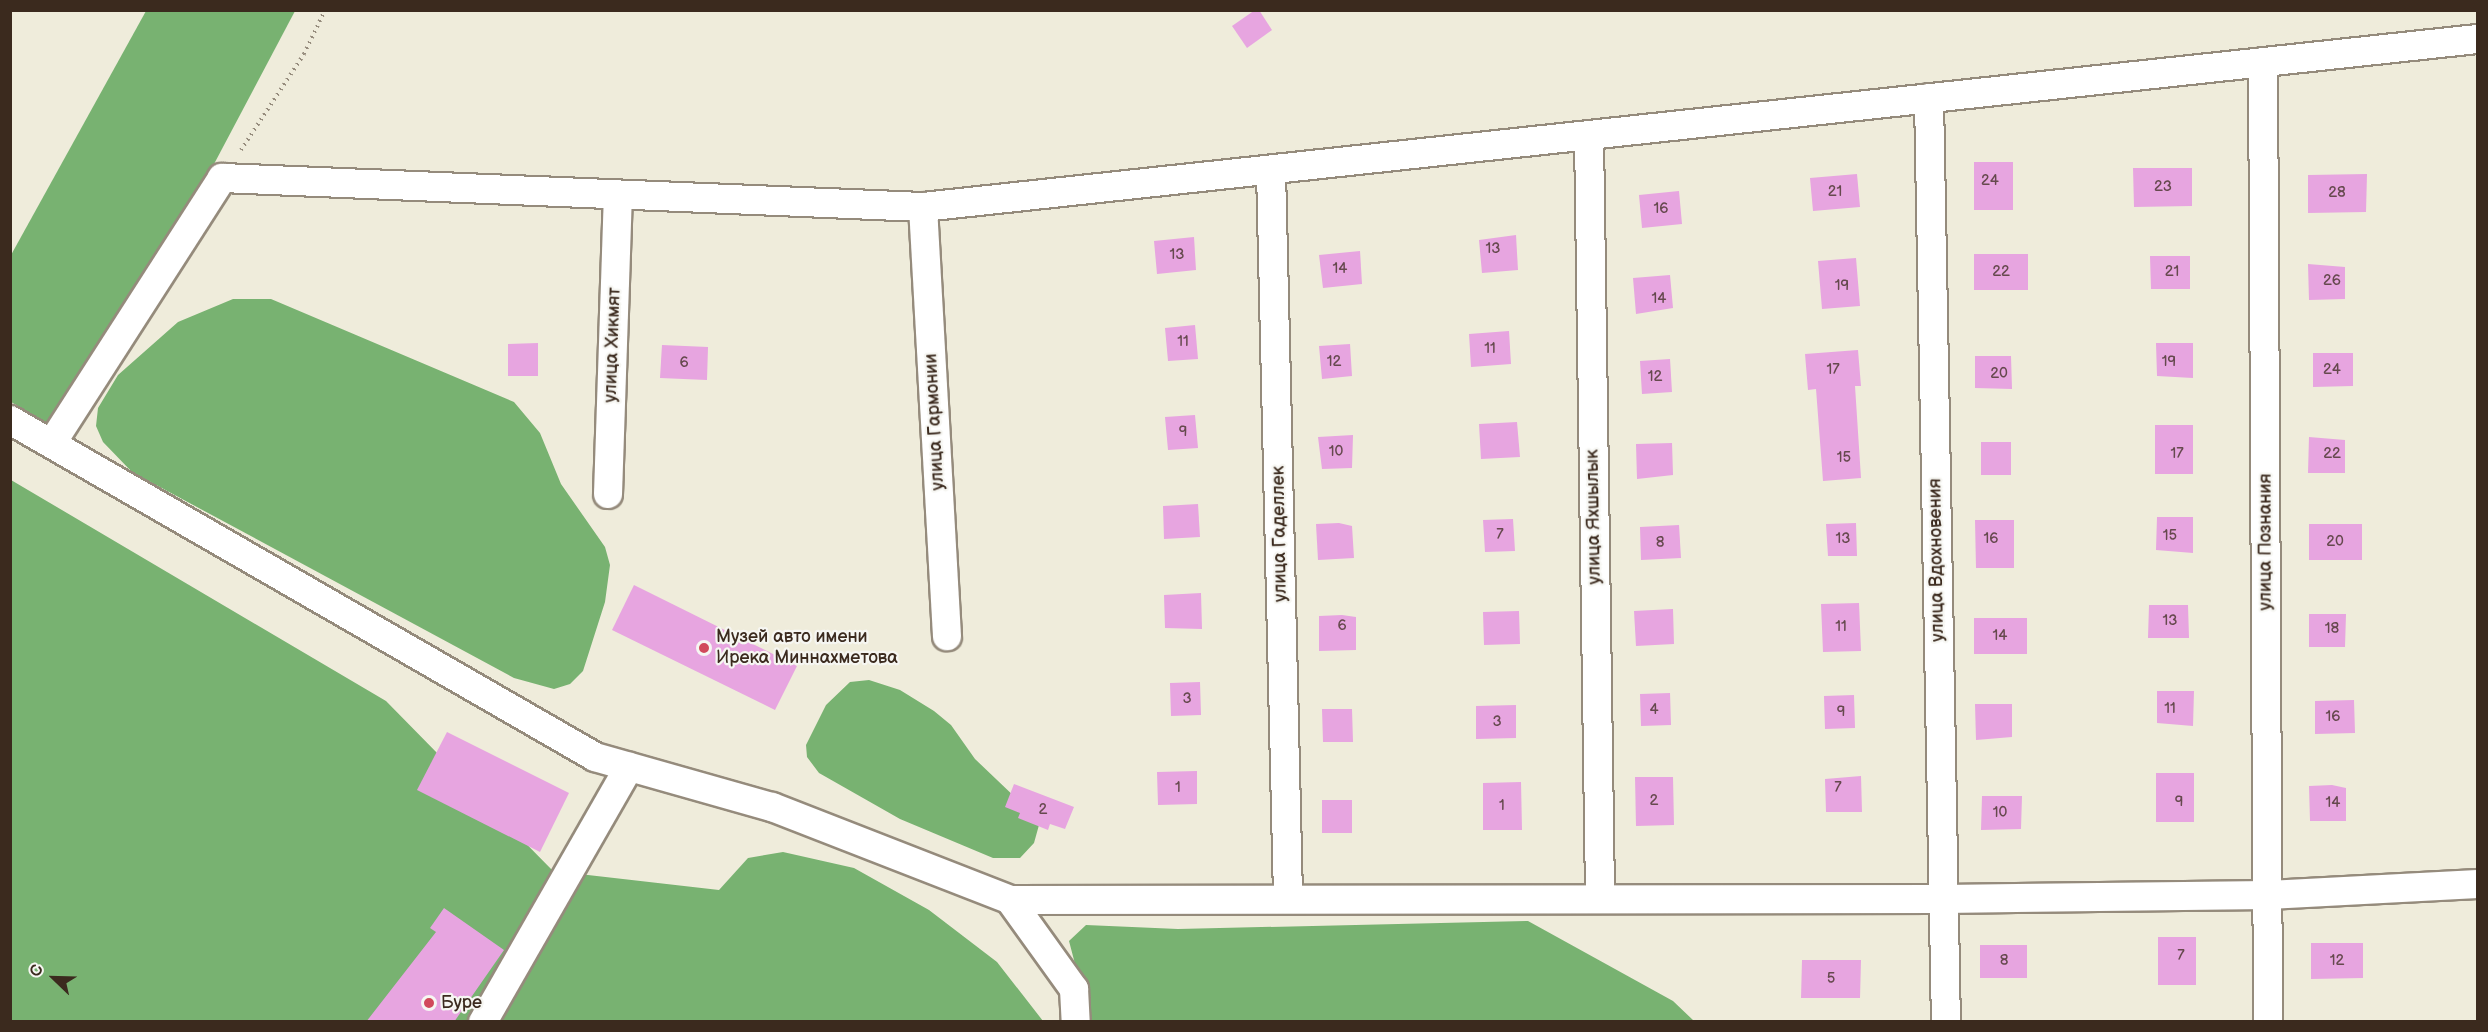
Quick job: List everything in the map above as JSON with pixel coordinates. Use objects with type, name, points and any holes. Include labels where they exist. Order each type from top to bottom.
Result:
[{"type":"street","points":[[52,442],[222,178],[923,207],[2478,39]]},
{"type":"street","name":"улица Познания","points":[[2263,62],[2268,1022]]},
{"type":"street","name":"улица Вдохновения","points":[[1929,98],[1946,1022]]},
{"type":"street","name":"улица Яхшылык","points":[[1589,135],[1600,898]]},
{"type":"street","name":"улица Гаделлек","points":[[1271,170],[1288,897]]},
{"type":"street","name":"улица Хикмят","points":[[608,494],[618,196]]},
{"type":"street","name":"улица Гармонии","points":[[923,207],[947,636]]},
{"type":"street","points":[[10,420],[52,442],[595,757],[772,807],[1010,900],[1288,897],[1943,899],[2268,894],[2478,884]]},
{"type":"street","points":[[483,1022],[629,767]]},
{"type":"street","points":[[1010,900],[1074,989],[1076,1022]]},
{"type":"path","points":[[222,178],[304,54],[325,10]]},
{"type":"green space","points":[[146,11],[295,11],[70,436],[11,402],[11,255]]},
{"type":"green space","points":[[233,299],[271,299],[514,402],[540,433],[561,484],[605,547],[610,565],[605,602],[583,671],[570,684],[554,689],[514,678],[132,472],[103,442],[96,426],[98,408],[118,375],[178,322]]},
{"type":"green space","points":[[11,480],[386,701],[553,871],[719,890],[748,858],[783,852],[854,868],[929,910],[997,962],[1043,1021],[11,1022]]},
{"type":"green space","points":[[869,680],[900,690],[934,711],[951,725],[975,759],[1036,817],[1039,825],[1034,843],[1020,858],[993,858],[900,819],[819,773],[807,757],[806,745],[826,705],[850,682]]},
{"type":"green space","points":[[1528,921],[1673,1001],[1694,1021],[1090,1021],[1069,941],[1086,925],[1178,929]]},
{"type":"building","points":[[1255,10],[1259,10],[1272,30],[1247,48],[1232,26]]},
{"type":"building","points":[[1974,162],[2013,162],[2013,210],[1974,210]]},
{"type":"building","points":[[2133,168],[2192,168],[2192,206],[2134,207]]},
{"type":"building","points":[[1857,174],[1860,207],[1813,211],[1810,178]]},
{"type":"building","points":[[2367,174],[2366,212],[2308,213],[2308,175]]},
{"type":"building","points":[[1679,191],[1682,224],[1642,228],[1639,195]]},
{"type":"building","points":[[1516,235],[1518,270],[1482,273],[1479,240]]},
{"type":"building","points":[[1194,237],[1196,270],[1157,274],[1154,241]]},
{"type":"building","points":[[1360,251],[1362,284],[1323,288],[1319,255]]},
{"type":"building","points":[[1974,254],[2028,254],[2028,290],[1974,290]]},
{"type":"building","points":[[2150,256],[2190,256],[2190,289],[2151,289]]},
{"type":"building","points":[[1856,258],[1860,306],[1822,309],[1818,261]]},
{"type":"building","points":[[2308,264],[2345,267],[2345,299],[2309,300]]},
{"type":"building","points":[[1670,275],[1673,308],[1636,314],[1633,278]]},
{"type":"building","points":[[1195,325],[1198,359],[1168,361],[1165,328]]},
{"type":"building","points":[[1509,331],[1511,364],[1471,367],[1469,334]]},
{"type":"building","points":[[538,343],[538,376],[508,376],[508,344]]},
{"type":"building","points":[[2156,343],[2193,343],[2193,378],[2157,376]]},
{"type":"building","points":[[1350,344],[1352,376],[1322,379],[1319,346]]},
{"type":"building","points":[[662,345],[708,347],[707,380],[660,378]]},
{"type":"building","points":[[1858,350],[1861,386],[1855,386],[1861,478],[1823,481],[1816,389],[1808,390],[1805,354]]},
{"type":"building","points":[[2313,353],[2353,353],[2353,386],[2313,387]]},
{"type":"building","points":[[1975,356],[2011,356],[2012,389],[1975,388]]},
{"type":"building","points":[[1670,359],[1672,392],[1642,394],[1640,361]]},
{"type":"building","points":[[1195,415],[1198,448],[1168,450],[1165,417]]},
{"type":"building","points":[[1517,422],[1520,457],[1481,459],[1479,424]]},
{"type":"building","points":[[2155,425],[2193,425],[2193,474],[2155,474]]},
{"type":"building","points":[[1353,435],[1352,468],[1322,469],[1318,437]]},
{"type":"building","points":[[2309,437],[2345,440],[2345,473],[2308,473]]},
{"type":"building","points":[[1981,442],[2011,442],[2011,475],[1981,475]]},
{"type":"building","points":[[1672,443],[1673,475],[1637,479],[1636,444]]},
{"type":"building","points":[[1198,504],[1200,537],[1164,539],[1163,506]]},
{"type":"building","points":[[2157,517],[2193,517],[2193,553],[2156,550]]},
{"type":"building","points":[[1513,519],[1515,551],[1485,552],[1483,520]]},
{"type":"building","points":[[1975,520],[2014,520],[2014,568],[1976,568]]},
{"type":"building","points":[[1339,523],[1352,526],[1354,558],[1318,560],[1316,524]]},
{"type":"building","points":[[1856,523],[1857,556],[1828,556],[1826,524]]},
{"type":"building","points":[[2309,524],[2362,524],[2362,560],[2309,560]]},
{"type":"building","points":[[1679,525],[1681,558],[1641,560],[1640,527]]},
{"type":"building","name":"Музей авто имени Ирека Миннахметова","points":[[634,585],[797,666],[775,710],[612,630]]},
{"type":"building","points":[[1201,593],[1202,629],[1165,628],[1164,595]]},
{"type":"building","points":[[1859,603],[1861,651],[1823,652],[1821,604]]},
{"type":"building","points":[[2149,605],[2188,605],[2189,638],[2148,638]]},
{"type":"building","points":[[1673,609],[1674,644],[1636,646],[1634,611]]},
{"type":"building","points":[[1519,611],[1520,644],[1484,645],[1483,612]]},
{"type":"building","points":[[2309,614],[2346,614],[2345,647],[2309,647]]},
{"type":"building","points":[[1319,616],[1356,617],[1356,650],[1319,651]]},
{"type":"building","points":[[1974,618],[2027,618],[2027,654],[1974,654]]},
{"type":"building","points":[[1200,682],[1201,715],[1171,716],[1170,683]]},
{"type":"building","points":[[2157,691],[2194,691],[2193,726],[2157,723]]},
{"type":"building","points":[[1670,693],[1671,725],[1641,726],[1640,694]]},
{"type":"building","points":[[1854,695],[1855,728],[1825,729],[1824,696]]},
{"type":"building","points":[[2354,700],[2355,733],[2315,734],[2315,701]]},
{"type":"building","points":[[1975,704],[2012,704],[2012,737],[1976,740]]},
{"type":"building","points":[[1516,705],[1516,738],[1476,739],[1476,706]]},
{"type":"building","points":[[1322,709],[1352,709],[1353,742],[1323,742]]},
{"type":"building","points":[[447,732],[569,793],[540,852],[417,790]]},
{"type":"building","points":[[1197,771],[1197,804],[1158,805],[1157,772]]},
{"type":"building","points":[[2156,773],[2194,773],[2194,822],[2156,822]]},
{"type":"building","points":[[1861,776],[1862,812],[1826,812],[1825,779]]},
{"type":"building","points":[[1635,777],[1673,777],[1674,825],[1636,826]]},
{"type":"building","points":[[1521,782],[1522,830],[1483,830],[1483,783]]},
{"type":"building","points":[[1014,784],[1074,807],[1065,829],[1050,824],[1048,830],[1018,818],[1020,813],[1005,807]]},
{"type":"building","points":[[2332,785],[2346,788],[2346,821],[2310,821],[2309,786]]},
{"type":"building","points":[[1982,796],[2022,796],[2021,829],[1981,830]]},
{"type":"building","points":[[1322,800],[1352,800],[1352,833],[1322,833]]},
{"type":"building","points":[[444,908],[504,950],[454,1022],[366,1022],[436,932],[430,928]]},
{"type":"building","points":[[2158,937],[2196,937],[2196,985],[2158,985]]},
{"type":"building","points":[[2311,943],[2363,943],[2363,978],[2311,979]]},
{"type":"building","points":[[1980,945],[2027,945],[2027,978],[1980,978]]},
{"type":"building","points":[[1802,960],[1861,960],[1860,998],[1801,998]]},
{"type":"place","name":"Музей авто имени Ирека Миннахметова","points":[[704,648]]},
{"type":"place","name":"Буре","points":[[429,1003]]}]
